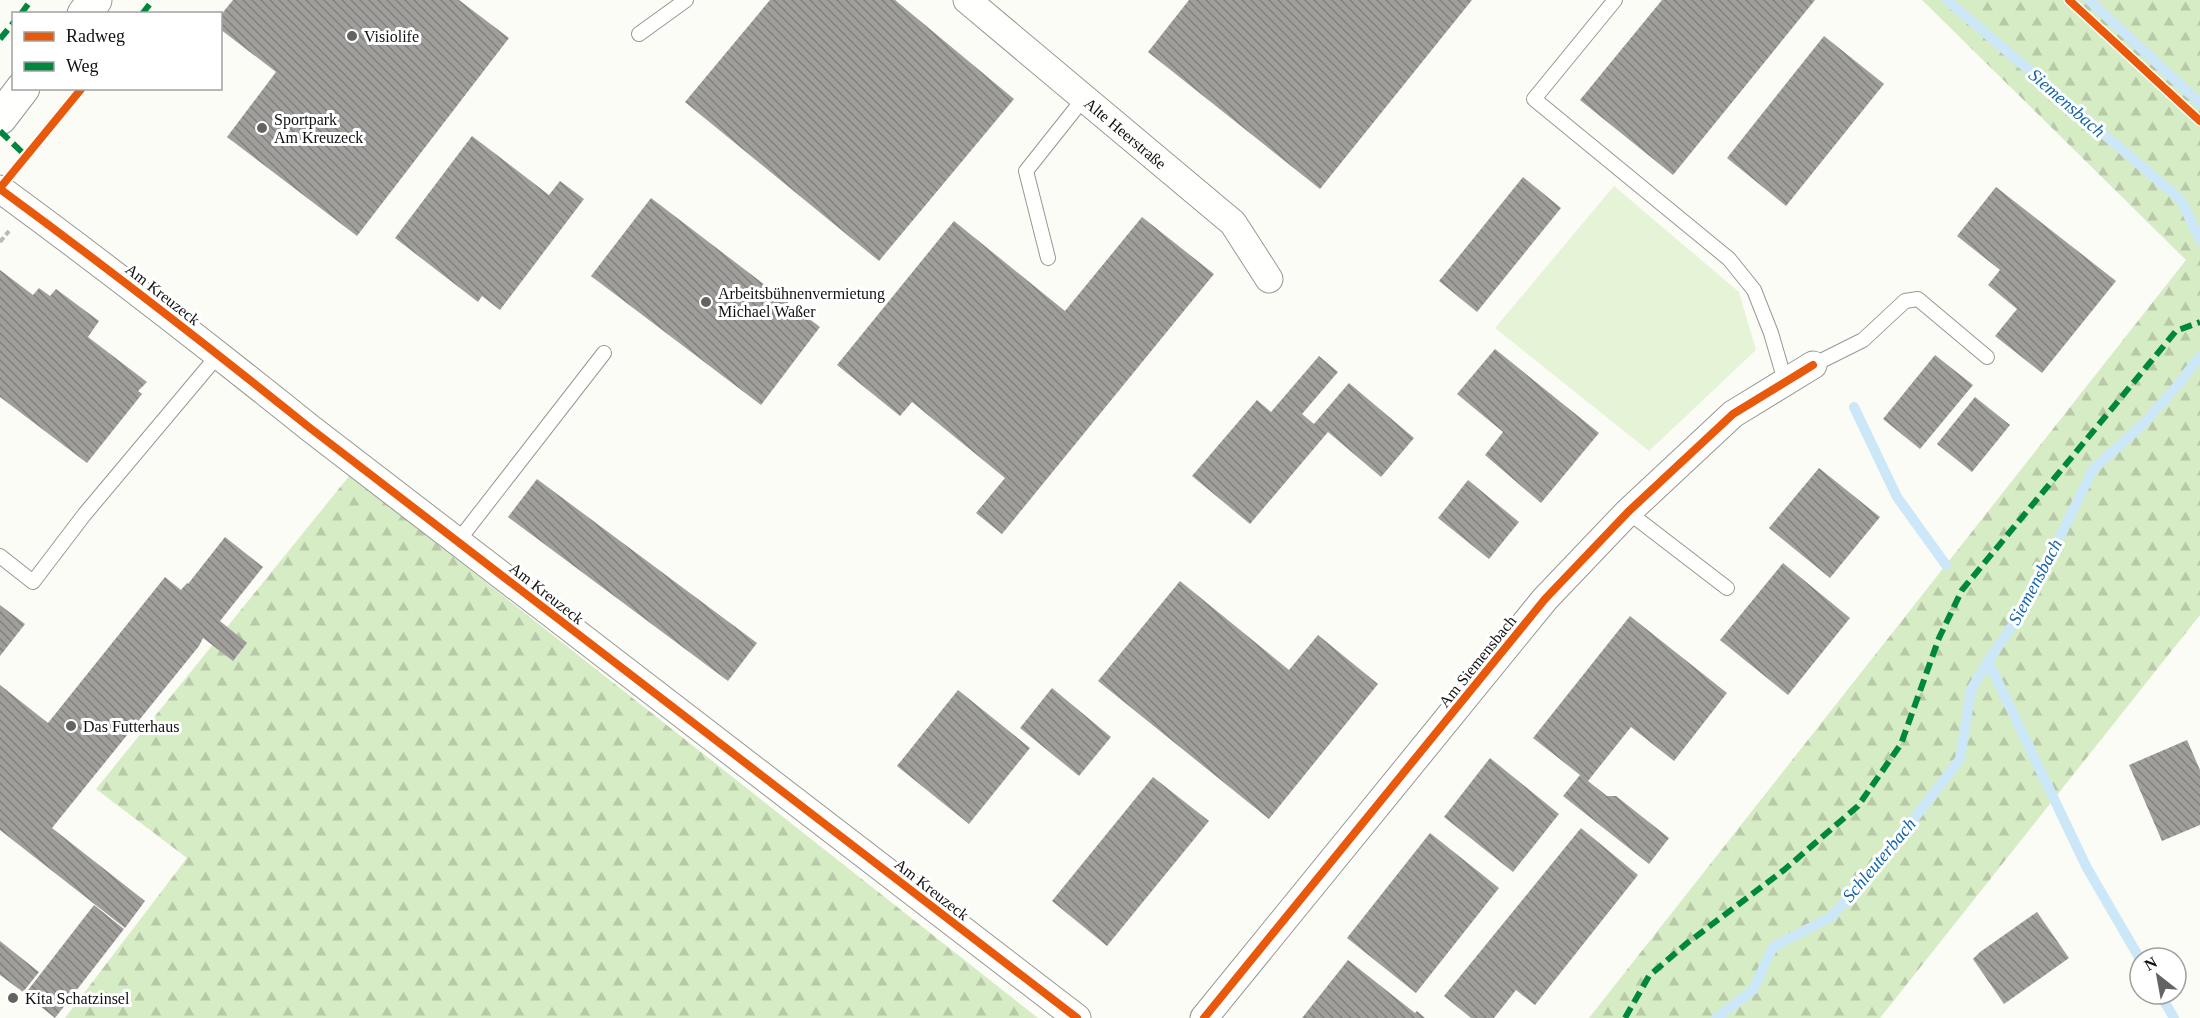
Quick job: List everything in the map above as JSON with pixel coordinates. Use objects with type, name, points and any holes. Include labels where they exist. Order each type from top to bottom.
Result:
[{"type":"street","name":"Alte Heerstraße","points":[[967,0],[1233,223],[1269,279]]},
{"type":"street","points":[[0,118],[21,90]]},
{"type":"street","name":"Am Kreuzeck","points":[[0,189],[219,354],[319,435],[1077,1018]]},
{"type":"street","name":"Am Siemensbach","points":[[1204,1018],[1545,599],[1628,512],[1733,414],[1813,365]]},
{"type":"lane","points":[[639,34],[686,0]]},
{"type":"lane","points":[[1615,0],[1534,99],[1729,259],[1754,290],[1771,333],[1785,381]]},
{"type":"lane","points":[[1048,258],[1026,171],[1084,98]]},
{"type":"lane","points":[[1813,365],[1863,340],[1905,302],[1913,299],[1918,299],[1987,357]]},
{"type":"lane","points":[[458,541],[604,353]]},
{"type":"lane","points":[[0,556],[33,582],[84,515],[219,354]]},
{"type":"lane","points":[[1628,512],[1727,588]]},
{"type":"green space","points":[[1922,0],[2200,0],[2200,615],[1880,1018],[1589,1018],[2186,260]]},
{"type":"green space","points":[[1614,186],[1739,292],[1756,350],[1649,451],[1495,328]]},
{"type":"green space","points":[[350,475],[1038,1018],[65,1018],[187,858],[96,789]]},
{"type":"building","points":[[233,0],[459,0],[509,38],[357,236],[227,137],[276,72],[222,31],[222,14]]},
{"type":"building","points":[[770,0],[895,0],[1014,99],[879,261],[685,102]]},
{"type":"building","points":[[1189,0],[1472,0],[1320,189],[1148,52]]},
{"type":"building","points":[[1662,0],[1815,0],[1673,175],[1580,100]]},
{"type":"building","points":[[1824,36],[1884,84],[1786,206],[1727,158]]},
{"type":"building","points":[[472,136],[549,195],[560,181],[584,199],[500,310],[482,296],[478,302],[395,238]]},
{"type":"building","points":[[1523,177],[1561,208],[1477,312],[1439,281]]},
{"type":"building","points":[[1996,187],[2116,281],[2042,373],[1995,336],[2017,309],[1988,285],[2000,270],[1957,236]]},
{"type":"building","name":"Arbeitsbühnenvermietung Michael Waßer","points":[[651,198],[820,327],[761,405],[591,276]]},
{"type":"building","points":[[1142,217],[1214,274],[1002,534],[976,513],[1005,478],[912,402],[900,416],[837,365],[954,221],[1065,311]]},
{"type":"building","points":[[0,270],[33,295],[39,288],[50,296],[56,289],[99,321],[88,337],[147,382],[138,391],[142,394],[87,463],[0,397]]},
{"type":"building","points":[[1495,349],[1599,433],[1541,503],[1485,455],[1503,432],[1457,394]]},
{"type":"building","points":[[1935,355],[1973,385],[1920,449],[1883,419]]},
{"type":"building","points":[[1319,356],[1338,372],[1302,414],[1314,424],[1349,383],[1414,438],[1381,477],[1328,432],[1250,524],[1192,476],[1257,400],[1271,412]]},
{"type":"building","points":[[1975,397],[2010,425],[1972,472],[1937,444]]},
{"type":"building","points":[[1819,468],[1880,517],[1830,578],[1769,528]]},
{"type":"building","points":[[537,479],[757,643],[728,681],[508,517]]},
{"type":"building","points":[[1468,480],[1519,522],[1489,559],[1438,518]]},
{"type":"building","points":[[225,537],[263,567],[220,621],[247,643],[233,661],[203,638],[199,646],[52,828],[145,901],[125,928],[0,830],[0,685],[48,723],[165,577],[181,590]]},
{"type":"building","points":[[1783,563],[1850,618],[1788,695],[1720,640]]},
{"type":"building","points":[[1180,581],[1289,670],[1318,635],[1378,684],[1269,819],[1098,681]]},
{"type":"building","points":[[0,605],[25,624],[0,656]]},
{"type":"building","points":[[1630,616],[1727,693],[1674,761],[1631,727],[1588,781],[1607,796],[1616,796],[1669,838],[1649,864],[1563,796],[1580,775],[1533,738]]},
{"type":"building","points":[[1052,688],[1111,737],[1079,776],[1020,728]]},
{"type":"building","points":[[958,690],[1030,748],[969,824],[897,766]]},
{"type":"building","points":[[2187,740],[2200,770],[2200,825],[2162,841],[2129,765]]},
{"type":"building","points":[[1490,758],[1559,814],[1513,872],[1444,817]]},
{"type":"building","points":[[1153,777],[1209,821],[1107,946],[1052,901]]},
{"type":"building","points":[[1581,828],[1638,875],[1535,1005],[1516,990],[1494,1018],[1471,1018],[1444,996]]},
{"type":"building","points":[[1430,833],[1499,888],[1416,993],[1347,938]]},
{"type":"building","points":[[94,905],[124,929],[55,1018],[25,994]]},
{"type":"building","points":[[2037,912],[2069,958],[2004,1004],[1973,959]]},
{"type":"building","points":[[0,941],[39,972],[23,992],[0,975]]},
{"type":"building","points":[[1348,960],[1415,1013],[1417,1011],[1425,1018],[1302,1018]]},
{"type":"waterway","name":"Siemensbach","points":[[1947,0],[2181,200],[2200,240]]},
{"type":"waterway","points":[[2089,0],[2200,103]]},
{"type":"waterway","name":"Siemensbach","points":[[2132,946],[2087,868],[1988,661],[2028,603],[2093,469],[2142,425],[2200,356]]},
{"type":"waterway","points":[[1854,407],[1897,497],[1946,565]]},
{"type":"waterway","name":"Schleuterbach","points":[[1716,1018],[1753,990],[1773,947],[1831,917],[1883,859],[1960,759],[1971,690],[1988,661]]},
{"type":"waterway","name":"Siemensbach","points":[[2167,1006],[2174,1018]]},
{"type":"marked path","points":[[22,12],[31,0]]},
{"type":"marked path","points":[[144,12],[153,0]]},
{"type":"marked path","points":[[0,39],[12,24]]},
{"type":"marked path","points":[[0,131],[27,157]]},
{"type":"marked path","points":[[1625,1018],[1649,976],[1686,944],[1784,870],[1858,806],[1901,744],[1939,638],[1962,590],[2176,331],[2200,322]]},
{"type":"cycle path","points":[[2069,0],[2200,121]]},
{"type":"cycle path","points":[[0,188],[80,90]]},
{"type":"cycle path","points":[[0,189],[1077,1018]]},
{"type":"cycle path","points":[[1204,1018],[1545,599],[1628,512],[1733,414],[1813,365]]},
{"type":"place","name":"Visiolife","points":[[352,36]]},
{"type":"place","name":"Sportpark Am Kreuzeck","points":[[262,128]]},
{"type":"place","name":"Arbeitsbühnenvermietung Michael Waßer","points":[[706,302]]},
{"type":"place","name":"Das Futterhaus","points":[[71,726]]},
{"type":"place","name":"Kita Schatzinsel","points":[[13,998]]}]
